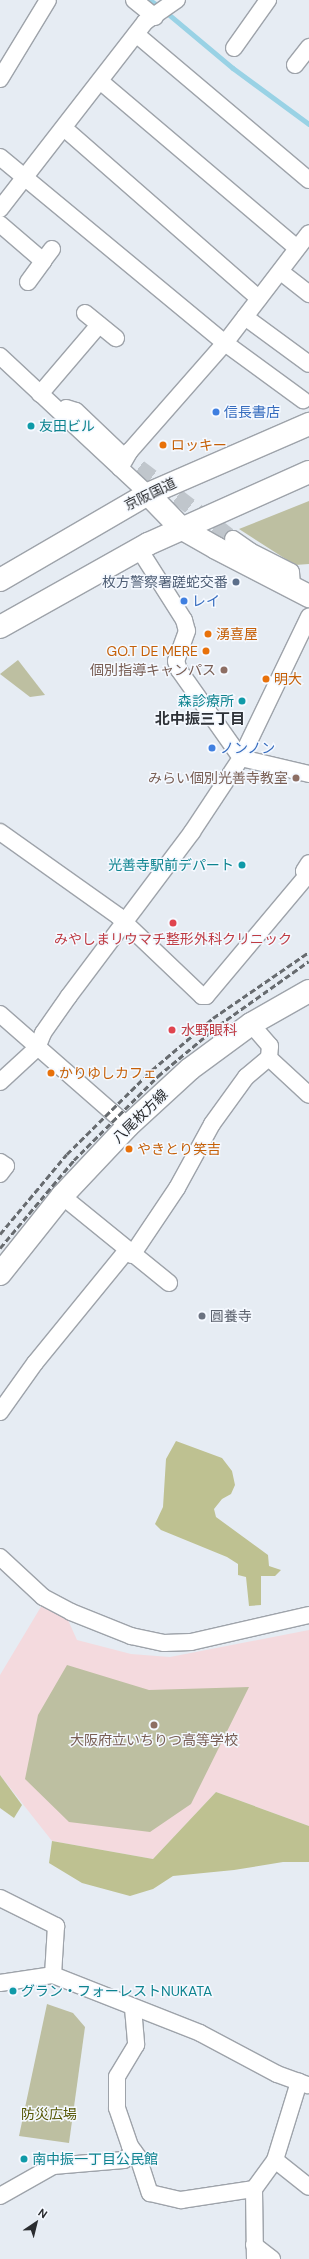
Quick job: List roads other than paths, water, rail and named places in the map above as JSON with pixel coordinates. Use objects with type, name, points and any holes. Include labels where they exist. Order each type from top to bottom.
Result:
[{"type":"main road","name":"京阪国道","points":[[0,580],[148,494],[309,424]]},
{"type":"main road","points":[[0,627],[139,549],[181,528],[305,475]]},
{"type":"main road","points":[[148,494],[181,528],[301,592]]},
{"type":"main road","name":"八尾枚方線","points":[[0,1274],[62,1196],[128,1126],[190,1069],[251,1024],[309,991]]},
{"type":"street","points":[[0,80],[48,0]]},
{"type":"street","points":[[134,0],[156,17]]},
{"type":"street","points":[[234,48],[268,0]]},
{"type":"street","points":[[0,209],[24,176],[64,128],[145,22],[156,17],[174,3]]},
{"type":"street","points":[[136,34],[309,180]]},
{"type":"street","points":[[295,65],[309,47]]},
{"type":"street","points":[[100,81],[297,248]]},
{"type":"street","points":[[64,128],[259,299]]},
{"type":"street","points":[[0,157],[225,343],[303,400]]},
{"type":"street","points":[[0,224],[48,255],[28,282]]},
{"type":"street","points":[[120,460],[130,451],[225,343],[309,233]]},
{"type":"street","points":[[280,272],[309,294]]},
{"type":"street","points":[[85,313],[116,338]]},
{"type":"street","points":[[245,317],[309,364]]},
{"type":"street","points":[[40,394],[99,325]]},
{"type":"street","points":[[0,356],[40,394],[120,460]]},
{"type":"street","points":[[66,408],[76,411],[148,494]]},
{"type":"street","points":[[233,538],[250,551],[291,572],[301,592]]},
{"type":"street","points":[[139,549],[184,620],[187,631],[176,661],[179,670],[241,758],[309,774]]},
{"type":"street","points":[[0,1082],[37,1048],[44,1033],[69,996],[192,832],[241,758],[309,617]]},
{"type":"street","points":[[0,832],[124,923],[202,996],[206,996],[306,877],[304,871],[309,863]]},
{"type":"street","points":[[0,1014],[37,1048],[128,1126]]},
{"type":"street","points":[[0,1412],[35,1363],[129,1252],[177,1188],[212,1124],[246,1077],[269,1058],[270,1046],[251,1024]]},
{"type":"street","points":[[269,1058],[309,1095]]},
{"type":"street","points":[[0,1162],[6,1166],[0,1174]]},
{"type":"street","points":[[62,1196],[169,1283]]},
{"type":"street","points":[[0,1557],[43,1597],[71,1612],[131,1636],[164,1643],[191,1642],[309,1616]]},
{"type":"street","points":[[0,1898],[56,1926],[53,1975]]},
{"type":"street","points":[[0,1983],[53,1975],[133,2008],[200,2033],[277,2074],[304,2083],[275,2160],[254,2189],[254,2252],[272,2259]]},
{"type":"street","points":[[133,2008],[136,2045],[117,2077],[117,2108],[134,2152],[138,2157],[150,2193],[181,2200],[254,2189]]},
{"type":"street","points":[[0,2196],[53,2166],[124,2160],[134,2152]]},
{"type":"street","points":[[275,2160],[309,2187]]},
{"type":"waterway","points":[[150,0],[160,7]]},
{"type":"waterway","points":[[166,12],[233,68],[309,124]]},
{"type":"tunnel","points":[[120,453],[233,539]]},
{"type":"railway","points":[[0,1234],[67,1154],[152,1070],[213,1018],[309,952]]},
{"type":"railway","points":[[0,1248],[74,1160],[158,1076],[219,1025],[309,961]]},
{"type":"place","name":"信長書店","points":[[216,412]]},
{"type":"place","name":"友田ビル","points":[[31,426]]},
{"type":"place","name":"ロッキー","points":[[163,445]]},
{"type":"place","name":"枚方警察署蹉蛇交番","points":[[236,582]]},
{"type":"place","name":"レイ","points":[[184,601]]},
{"type":"place","name":"湧喜屋","points":[[208,634]]},
{"type":"place","name":"GO.T DE MERE","points":[[206,651]]},
{"type":"place","name":"個別指導キャンパス","points":[[224,670]]},
{"type":"place","name":"明大","points":[[266,679]]},
{"type":"place","name":"森診療所","points":[[242,701]]},
{"type":"place","name":"ノンノン","points":[[212,748]]},
{"type":"place","name":"みらい個別光善寺教室","points":[[296,778]]},
{"type":"place","name":"光善寺駅前デパート","points":[[242,865]]},
{"type":"place","name":"みやしまリウマチ整形外科クリニック","points":[[173,923]]},
{"type":"place","name":"水野眼科","points":[[172,1030]]},
{"type":"place","name":"かりゆしカフェ","points":[[51,1073]]},
{"type":"place","name":"やきとり笑吉","points":[[129,1149]]},
{"type":"place","name":"圓養寺","points":[[202,1316]]},
{"type":"place","name":"大阪府立いちりつ高等学校","points":[[154,1725]]},
{"type":"place","name":"グラン・フォーレストNUKATA","points":[[13,1991]]},
{"type":"place","name":"南中振一丁目公民館","points":[[24,2159]]},
{"type":"district","name":"北中振三丁目","points":[[200,720]]},
{"type":"park label","name":"防災広場","points":[[49,2114]]}]
